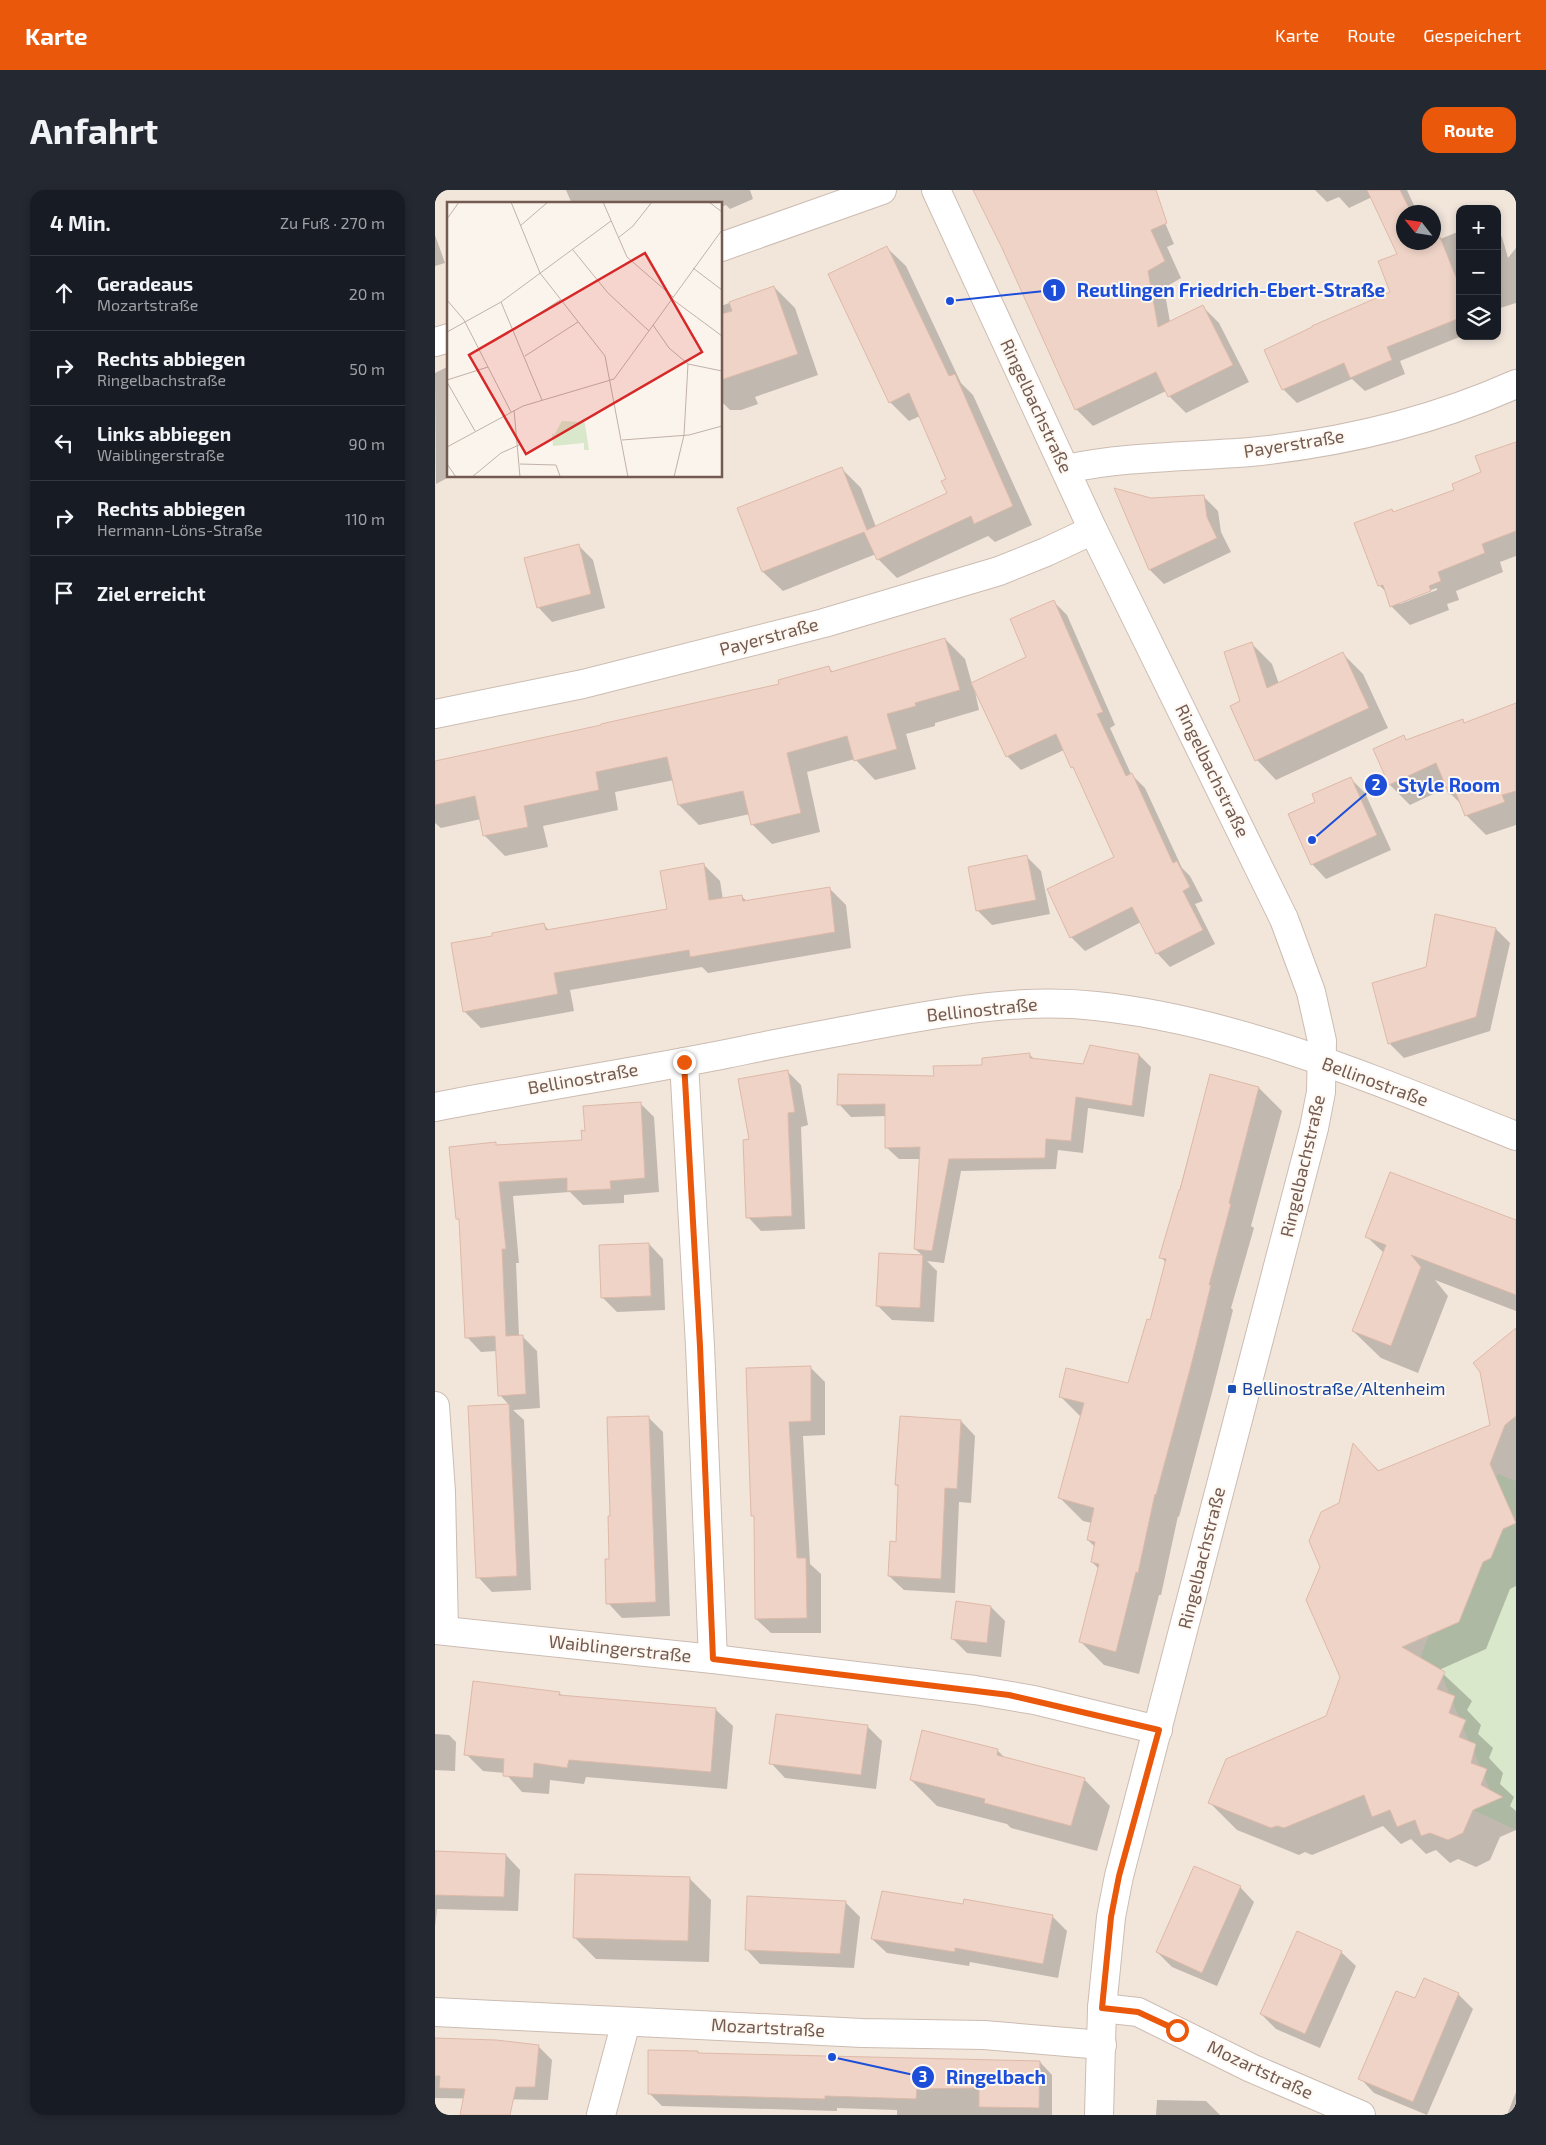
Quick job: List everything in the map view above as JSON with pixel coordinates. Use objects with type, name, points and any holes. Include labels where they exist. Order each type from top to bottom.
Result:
[{"type":"street","points":[[723,246],[882,190]]},
{"type":"street","name":"Ringelbachstraße","points":[[936,190],[1093,530],[1284,919],[1301,961],[1319,1023],[1323,1063],[1321,1092],[1314,1128],[1159,1730],[1119,1876],[1111,1917],[1102,2008],[1099,2115]]},
{"type":"street","name":"Payerstraße","points":[[1065,469],[1124,459],[1248,452],[1323,442],[1432,414],[1479,399],[1516,384]]},
{"type":"street","name":"Payerstraße","points":[[435,714],[583,684],[824,622],[999,571],[1093,530]]},
{"type":"street","name":"Bellinostraße","points":[[435,1107],[684,1062],[950,1010],[1000,1005],[1046,1004],[1093,1006],[1169,1018],[1270,1044],[1516,1136]]},
{"type":"street","points":[[684,1062],[700,1346],[713,1659]]},
{"type":"street","points":[[435,1406],[441,1492],[440,1630]]},
{"type":"street","name":"Waiblingerstraße","points":[[440,1630],[713,1659],[1009,1695],[1159,1730]]},
{"type":"street","name":"Mozartstraße","points":[[1102,2008],[1138,2012],[1251,2068],[1361,2115]]},
{"type":"street","name":"Mozartstraße","points":[[435,2012],[862,2033],[984,2035],[1101,2045]]},
{"type":"street","points":[[601,2115],[626,2022]]},
{"type":"shaded area","points":[[435,190],[1516,190],[1516,2115],[435,2115]]},
{"type":"green space","points":[[1498,1474],[1516,1481],[1516,1523],[1496,1478]]},
{"type":"green space","points":[[1516,1523],[1516,1830],[1473,1810],[1494,1801],[1498,1794],[1490,1790],[1484,1776],[1487,1769],[1480,1766],[1474,1752],[1476,1744],[1469,1741],[1463,1727],[1466,1720],[1459,1717],[1443,1678],[1445,1672],[1418,1664],[1431,1630],[1438,1632],[1459,1622],[1483,1562],[1491,1557],[1503,1529]]},
{"type":"building","points":[[973,190],[1156,190],[1167,223],[1151,230],[1165,261],[1148,271],[1158,327],[1203,305],[1233,365],[1168,397],[1156,372],[1075,410],[1002,248]]},
{"type":"building","points":[[1367,190],[1400,190],[1408,205],[1396,205],[1396,250],[1441,250],[1441,240],[1456,277],[1456,320],[1387,347],[1392,360],[1350,378],[1344,363],[1282,390],[1264,350],[1312,326],[1390,292],[1378,261],[1397,254]]},
{"type":"building","points":[[887,246],[949,376],[955,374],[1013,506],[974,524],[971,516],[877,560],[864,532],[762,572],[737,508],[842,467],[867,530],[947,493],[941,481],[946,479],[909,393],[889,403],[828,274]]},
{"type":"building","points":[[774,286],[798,354],[723,379],[723,313],[732,311],[729,302]]},
{"type":"building","points":[[1516,442],[1516,531],[1482,544],[1485,553],[1438,572],[1441,581],[1429,586],[1431,591],[1390,607],[1383,585],[1378,586],[1354,523],[1392,509],[1393,512],[1454,490],[1452,484],[1481,472],[1475,456]]},
{"type":"building","points":[[1114,488],[1151,498],[1204,495],[1207,517],[1217,538],[1149,570]]},
{"type":"building","points":[[579,544],[591,594],[537,608],[524,558]]},
{"type":"building","points":[[1054,600],[1103,712],[1097,714],[1126,776],[1132,773],[1173,863],[1177,861],[1190,887],[1183,891],[1203,930],[1156,954],[1132,907],[1070,938],[1047,889],[1114,857],[1056,734],[1006,757],[971,683],[1026,657],[1010,619]]},
{"type":"building","points":[[945,638],[960,690],[915,703],[916,706],[887,714],[897,749],[854,761],[847,736],[787,753],[801,813],[751,825],[743,791],[678,805],[667,757],[596,772],[599,790],[524,806],[528,827],[483,836],[475,796],[435,805],[435,761],[779,684],[778,680],[829,666],[831,672]]},
{"type":"building","points":[[1252,642],[1267,688],[1343,652],[1369,708],[1255,761],[1230,706],[1240,701],[1224,652]]},
{"type":"building","points":[[1516,703],[1516,791],[1502,795],[1505,802],[1465,816],[1456,793],[1449,794],[1436,763],[1389,785],[1373,749],[1404,735],[1406,740],[1463,719],[1464,723]]},
{"type":"building","points":[[1351,777],[1377,835],[1311,865],[1288,814],[1315,802],[1312,794]]},
{"type":"building","points":[[1027,855],[1036,900],[976,911],[968,867]]},
{"type":"building","points":[[704,863],[709,900],[742,895],[743,901],[830,887],[835,932],[690,957],[689,950],[554,973],[558,994],[463,1012],[451,943],[492,936],[492,933],[544,923],[546,930],[667,909],[660,871]]},
{"type":"building","points":[[1435,914],[1496,928],[1476,1017],[1388,1044],[1372,983],[1426,967]]},
{"type":"building","points":[[1090,1045],[1139,1054],[1132,1106],[1076,1097],[1071,1141],[1046,1139],[1045,1158],[949,1159],[932,1251],[914,1249],[920,1147],[885,1148],[885,1104],[837,1105],[838,1074],[934,1076],[933,1066],[982,1065],[982,1058],[1030,1053],[1030,1058],[1083,1064]]},
{"type":"building","points":[[788,1070],[795,1112],[788,1113],[792,1216],[746,1218],[743,1140],[749,1139],[738,1079]]},
{"type":"building","points":[[1210,1074],[1259,1087],[1209,1285],[1211,1285],[1192,1362],[1155,1494],[1138,1573],[1136,1572],[1116,1652],[1079,1642],[1099,1564],[1091,1562],[1095,1542],[1087,1540],[1094,1508],[1058,1498],[1084,1403],[1059,1397],[1066,1368],[1128,1383],[1147,1319],[1150,1320],[1166,1259],[1159,1258],[1180,1190]]},
{"type":"building","points":[[641,1102],[645,1178],[610,1181],[611,1189],[567,1191],[567,1178],[499,1182],[506,1249],[502,1249],[506,1336],[523,1335],[526,1394],[498,1396],[495,1336],[465,1338],[459,1219],[456,1219],[449,1147],[496,1142],[496,1145],[582,1140],[581,1130],[585,1131],[583,1106]]},
{"type":"building","points":[[1390,1172],[1516,1220],[1516,1295],[1411,1255],[1421,1267],[1391,1346],[1352,1331],[1386,1245],[1365,1237]]},
{"type":"building","points":[[649,1243],[651,1296],[601,1298],[599,1245]]},
{"type":"building","points":[[879,1253],[923,1255],[920,1308],[876,1306]]},
{"type":"building","points":[[1516,1328],[1516,1416],[1505,1425],[1490,1464],[1516,1523],[1503,1529],[1491,1558],[1483,1562],[1459,1622],[1402,1647],[1445,1672],[1437,1689],[1455,1696],[1449,1713],[1466,1720],[1459,1737],[1476,1744],[1471,1763],[1487,1769],[1481,1785],[1503,1797],[1473,1810],[1463,1833],[1448,1840],[1430,1833],[1421,1836],[1415,1820],[1397,1827],[1390,1810],[1372,1817],[1364,1795],[1284,1828],[1277,1826],[1271,1828],[1208,1803],[1226,1759],[1326,1716],[1340,1677],[1306,1600],[1320,1567],[1309,1541],[1321,1512],[1339,1503],[1353,1443],[1378,1471],[1490,1425],[1480,1372],[1473,1363]]},
{"type":"building","points":[[811,1366],[811,1421],[789,1422],[797,1558],[806,1558],[807,1618],[755,1619],[754,1516],[751,1516],[746,1368]]},
{"type":"building","points":[[509,1404],[517,1576],[476,1578],[468,1406]]},
{"type":"building","points":[[649,1416],[656,1602],[606,1604],[605,1559],[609,1559],[608,1516],[610,1516],[607,1417]]},
{"type":"building","points":[[900,1416],[961,1420],[957,1489],[945,1488],[941,1579],[888,1576],[890,1541],[896,1542],[898,1485],[895,1485]]},
{"type":"building","points":[[956,1601],[991,1606],[987,1643],[951,1639]]},
{"type":"building","points":[[473,1681],[560,1692],[559,1695],[716,1708],[711,1772],[569,1760],[567,1768],[534,1763],[533,1778],[503,1776],[504,1759],[464,1755]]},
{"type":"building","points":[[776,1714],[868,1725],[861,1775],[769,1764]]},
{"type":"building","points":[[922,1730],[998,1749],[997,1755],[1085,1778],[1071,1826],[984,1803],[985,1799],[910,1780]]},
{"type":"building","points":[[435,1851],[506,1854],[504,1897],[435,1895]]},
{"type":"building","points":[[1194,1866],[1241,1886],[1202,1973],[1156,1952]]},
{"type":"building","points":[[575,1874],[690,1877],[688,1941],[573,1938]]},
{"type":"building","points":[[882,1891],[963,1904],[964,1899],[1053,1915],[1043,1964],[955,1948],[955,1952],[871,1939]]},
{"type":"building","points":[[747,1896],[846,1901],[840,1954],[745,1950]]},
{"type":"building","points":[[1297,1931],[1342,1951],[1305,2034],[1260,2014]]},
{"type":"building","points":[[1424,1978],[1459,1993],[1413,2102],[1358,2079],[1396,1991],[1415,1998]]},
{"type":"building","points":[[435,2038],[496,2040],[539,2045],[535,2087],[516,2087],[510,2115],[460,2115],[465,2089],[439,2088],[440,2076],[435,2076]]},
{"type":"building","points":[[648,2050],[698,2051],[698,2053],[1040,2061],[1039,2108],[979,2107],[979,2088],[917,2089],[916,2099],[825,2096],[825,2099],[648,2094]]},
{"type":"place","name":"Reutlingen Friedrich-Ebert-Straße","points":[[950,301]]},
{"type":"place","name":"Style Room","points":[[1312,840]]},
{"type":"place","name":"Bellinostraße/Altenheim","points":[[1232,1389]]},
{"type":"place","name":"Ringelbach","points":[[832,2057]]},
{"type":"route","points":[[684,1062],[700,1346],[713,1659],[1009,1695],[1159,1730],[1119,1876],[1111,1917],[1102,2008],[1138,2012],[1177,2030]]}]
